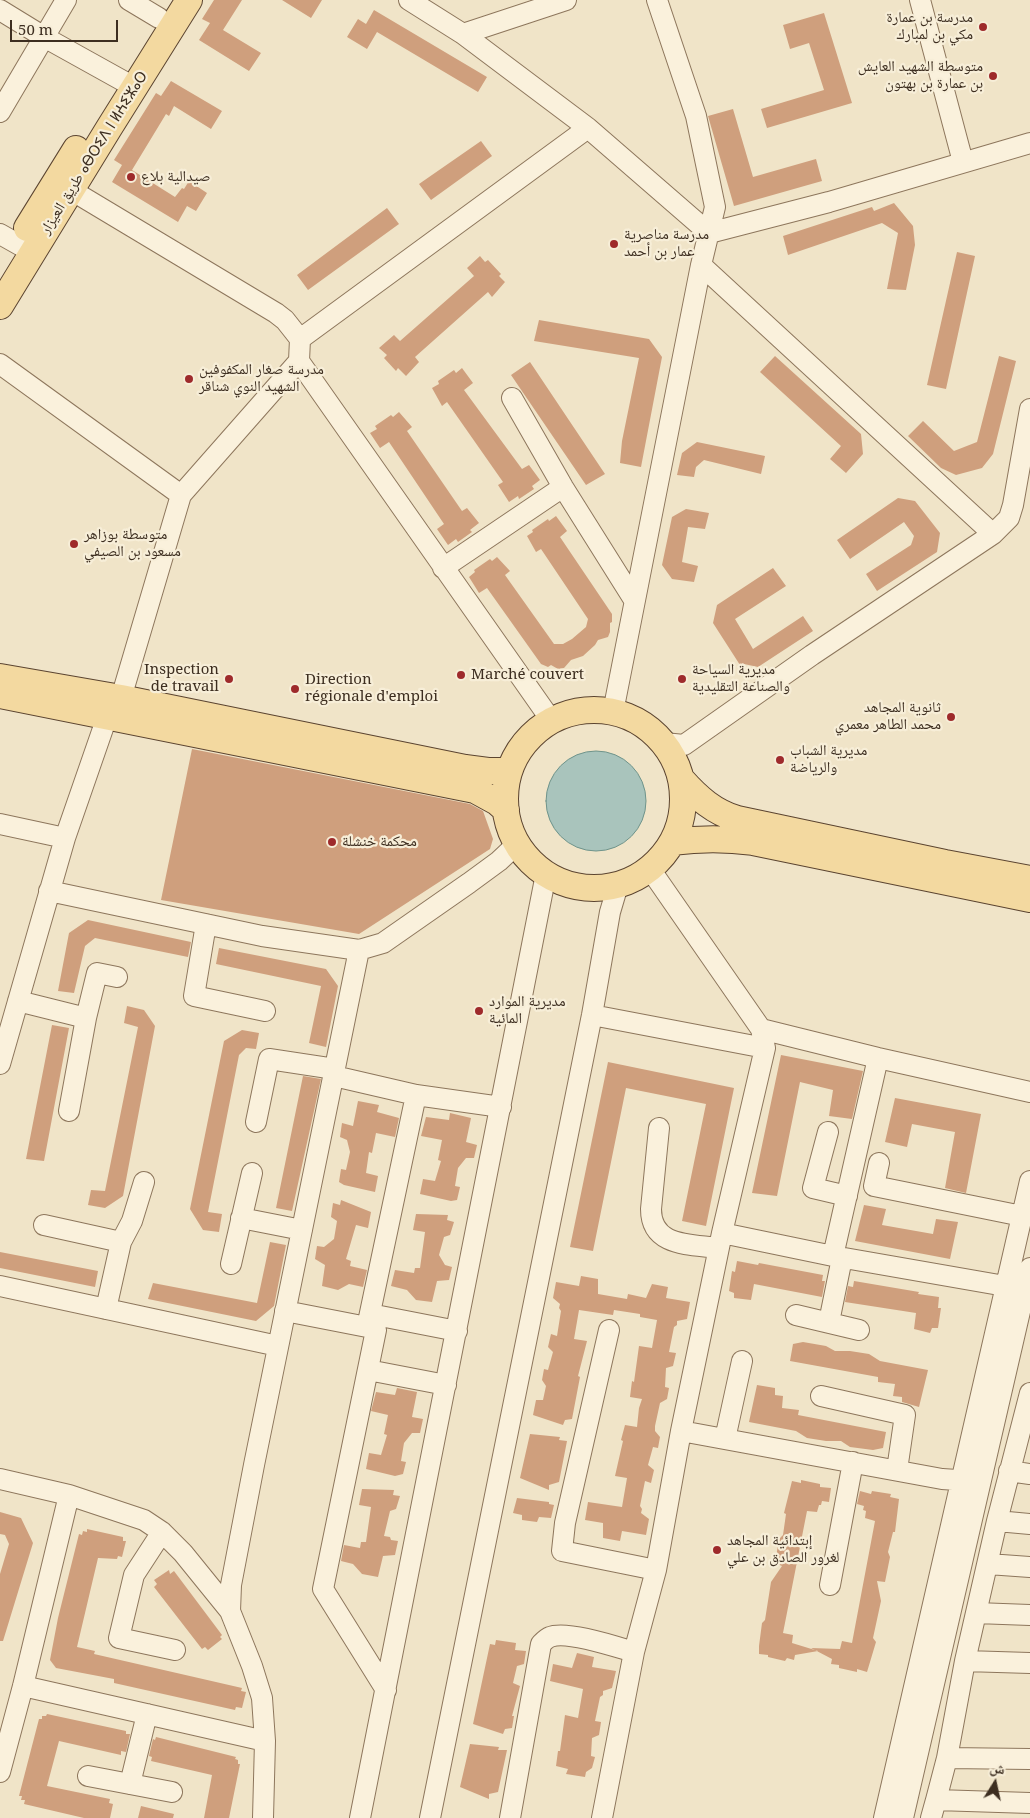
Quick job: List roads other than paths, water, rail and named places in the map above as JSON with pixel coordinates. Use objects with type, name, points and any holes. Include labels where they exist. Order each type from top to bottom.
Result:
[{"type":"main road","name":"طريق العيزار ⴰⴱⵔⵉⴷ ⵏ ⵍⵄⵉⵣⴰⵔ","points":[[0,274],[49,190],[189,0]]},
{"type":"main road","name":"طريق العيزار ⴰⴱⵔⵉⴷ ⵏ ⵍⵄⵉⵣⴰⵔ","points":[[0,306],[17,243],[72,190],[164,9]]},
{"type":"main road","points":[[0,677],[114,707],[475,790],[498,802],[506,810]]},
{"type":"main road","points":[[0,695],[114,707],[465,768],[510,771]]},
{"type":"main road","points":[[592,710],[613,712],[632,718],[650,729],[664,743],[675,760],[682,780],[684,803],[680,825],[673,842],[650,869],[618,885],[593,888],[569,884],[546,874],[530,861],[510,828],[505,792],[516,756],[537,730],[551,720],[571,713],[592,710]]},
{"type":"main road","points":[[682,780],[710,807],[737,819],[945,864],[1030,879]]},
{"type":"main road","points":[[673,842],[700,838],[726,838],[753,842],[1030,899]]},
{"type":"street","points":[[0,112],[66,0]]},
{"type":"street","points":[[128,0],[164,9]]},
{"type":"street","points":[[410,0],[463,34],[588,128],[709,233]]},
{"type":"street","points":[[463,34],[566,0]]},
{"type":"street","points":[[613,712],[701,265],[715,207],[696,116],[657,0]]},
{"type":"street","points":[[920,0],[963,162]]},
{"type":"street","points":[[0,10],[127,83]]},
{"type":"street","points":[[300,339],[588,128]]},
{"type":"street","points":[[709,233],[829,202],[1030,143]]},
{"type":"street","points":[[72,190],[285,320],[300,339],[299,361],[551,720]]},
{"type":"street","points":[[701,265],[993,534]]},
{"type":"street","points":[[0,1064],[65,838],[114,707],[181,495],[299,361]]},
{"type":"street","points":[[0,364],[181,495]]},
{"type":"street","points":[[512,398],[563,486],[634,600]]},
{"type":"street","points":[[664,743],[684,745],[812,655],[993,534],[1009,518],[1030,409]]},
{"type":"street","points":[[443,568],[563,486]]},
{"type":"street","points":[[0,824],[65,838]]},
{"type":"street","points":[[49,891],[262,936],[359,950],[383,943],[469,883],[518,844]]},
{"type":"street","points":[[602,1818],[634,1652],[656,1570],[681,1431],[763,1038],[650,869]]},
{"type":"street","points":[[360,1818],[546,874]]},
{"type":"street","points":[[430,1818],[592,1015],[610,912],[618,885]]},
{"type":"street","points":[[206,924],[194,996],[265,1011]]},
{"type":"street","points":[[230,1611],[231,1585],[359,950]]},
{"type":"street","points":[[69,1111],[96,973],[117,977]]},
{"type":"street","points":[[18,1001],[86,1018]]},
{"type":"street","points":[[592,1015],[763,1038],[878,1058],[1030,1092]]},
{"type":"street","points":[[829,1322],[847,1196],[878,1058]]},
{"type":"street","points":[[256,1122],[269,1059],[334,1072],[416,1095],[501,1108]]},
{"type":"street","points":[[386,1690],[323,1589],[368,1370],[373,1322],[416,1095]]},
{"type":"street","points":[[659,1128],[651,1218],[655,1228],[662,1236],[671,1241],[720,1241],[838,1257],[1005,1286]]},
{"type":"street","points":[[828,1132],[813,1188],[847,1196]]},
{"type":"street","points":[[879,1164],[874,1186],[1022,1216]]},
{"type":"street","points":[[231,1264],[252,1173]]},
{"type":"street","points":[[903,1818],[970,1481],[1005,1286],[1030,1181]]},
{"type":"street","points":[[106,1309],[121,1242],[132,1221],[144,1182]]},
{"type":"street","points":[[241,1218],[302,1230]]},
{"type":"street","points":[[44,1225],[121,1242]]},
{"type":"street","points":[[884,1818],[970,1481],[1030,1268]]},
{"type":"street","points":[[0,1286],[278,1346]]},
{"type":"street","points":[[285,1311],[457,1332]]},
{"type":"street","points":[[796,1315],[859,1330]]},
{"type":"street","points":[[608,1330],[565,1524],[562,1551],[656,1570]]},
{"type":"street","points":[[725,1438],[742,1361]]},
{"type":"street","points":[[368,1370],[446,1385]]},
{"type":"street","points":[[1030,1393],[1028,1417],[1009,1471],[997,1521],[934,1809],[1030,1803]]},
{"type":"street","points":[[821,1396],[905,1415],[897,1470]]},
{"type":"street","points":[[681,1431],[942,1479],[970,1481]]},
{"type":"street","points":[[830,1585],[853,1462]]},
{"type":"street","points":[[1009,1471],[1030,1474]]},
{"type":"street","points":[[0,1479],[69,1495],[144,1520],[162,1532],[183,1553],[230,1611],[252,1666],[262,1698],[265,1741],[263,1818]]},
{"type":"street","points":[[0,1772],[23,1686],[69,1495]]},
{"type":"street","points":[[997,1521],[1030,1524]]},
{"type":"street","points":[[162,1532],[134,1575],[119,1638],[175,1650]]},
{"type":"street","points":[[988,1564],[1030,1567]]},
{"type":"street","points":[[976,1613],[1030,1615]]},
{"type":"street","points":[[510,1818],[541,1644],[551,1636],[580,1637],[634,1652]]},
{"type":"street","points":[[965,1661],[1030,1664]]},
{"type":"street","points":[[23,1686],[265,1741]]},
{"type":"street","points":[[130,1784],[147,1714]]},
{"type":"street","points":[[946,1758],[1030,1758]]},
{"type":"street","points":[[88,1776],[172,1792]]},
{"type":"water","points":[[596,751],[615,755],[631,766],[642,782],[646,801],[642,820],[631,836],[615,847],[596,851],[577,847],[561,836],[550,820],[546,801],[550,782],[561,766],[577,755]]},
{"type":"place","name":"مدرسة بن عمارة مكي بن لمبارك","points":[[983,27]]},
{"type":"place","name":"متوسطة الشهيد العايش بن عمارة بن بهتون","points":[[993,76]]},
{"type":"place","name":"صيدالية بلاع","points":[[131,177]]},
{"type":"place","name":"مدرسة مناصرية عمار بن أحمد","points":[[614,244]]},
{"type":"place","name":"مدرسة صغار المكفوفين الشهيد النوي شناقر","points":[[189,379]]},
{"type":"place","name":"متوسطة بوزاهر مسعود بن الصيفي","points":[[74,544]]},
{"type":"place","name":"Marché couvert","points":[[461,675]]},
{"type":"place","name":"Inspection de travail","points":[[229,679]]},
{"type":"place","name":"مديرية السياحة والصناعة التقليدية","points":[[682,679]]},
{"type":"place","name":"Direction régionale d'emploi","points":[[295,689]]},
{"type":"place","name":"ثانوية المجاهد محمد الطاهر معمري","points":[[951,717]]},
{"type":"place","name":"مديرية الشباب والرياضة","points":[[780,760]]},
{"type":"place","name":"محكمة خنشلة","points":[[332,842]]},
{"type":"place","name":"مديرية الموارد المائية","points":[[479,1011]]},
{"type":"place","name":"إبتدائية المجاهد لغرور الصادق بن علي","points":[[717,1550]]}]
